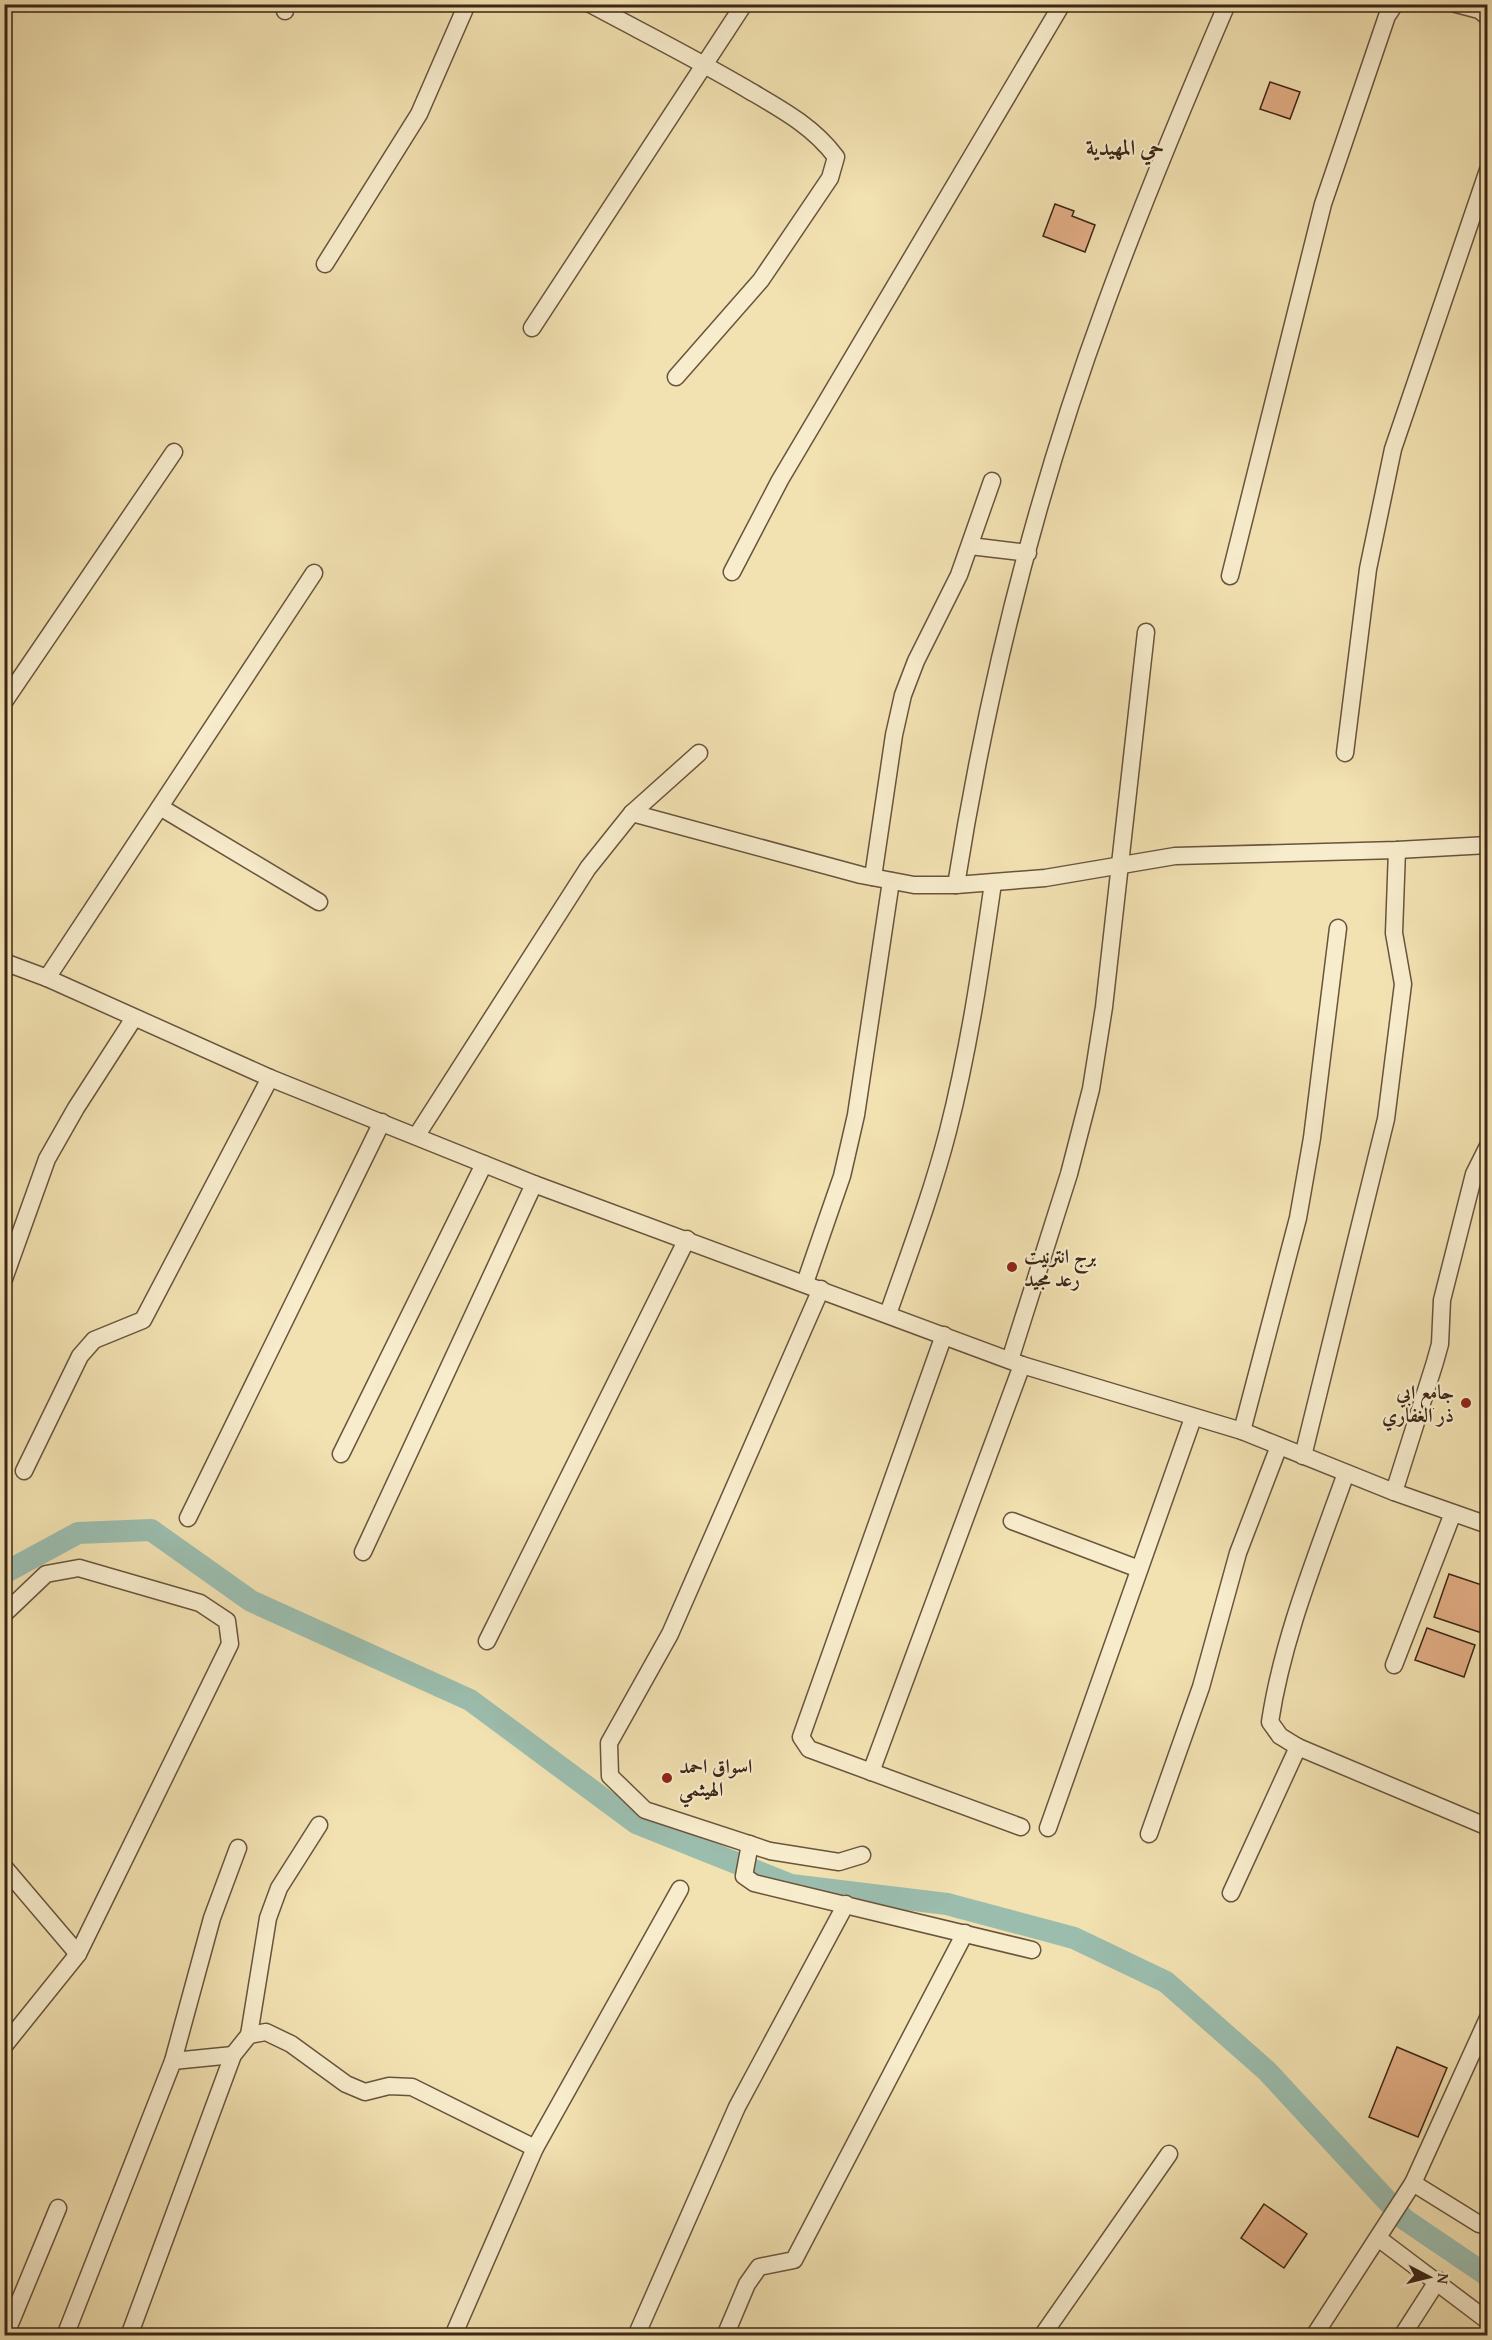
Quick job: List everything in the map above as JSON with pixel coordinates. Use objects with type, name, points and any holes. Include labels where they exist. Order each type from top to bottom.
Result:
[{"type":"street","points":[[325,264],[419,114],[467,4]]},
{"type":"street","points":[[590,4],[705,65],[796,118],[821,137],[836,157],[830,178],[761,280],[676,377]]},
{"type":"street","points":[[532,328],[744,4]]},
{"type":"street","points":[[732,572],[780,480],[1062,4]]},
{"type":"street","points":[[956,885],[974,774],[1028,553],[1062,433],[1104,306],[1164,151],[1227,4]]},
{"type":"street","points":[[1230,576],[1323,204],[1387,16],[1395,4]]},
{"type":"street","points":[[1456,4],[1483,11]]},
{"type":"street","points":[[1345,753],[1368,570],[1393,449],[1488,170]]},
{"type":"street","points":[[4,702],[174,452]]},
{"type":"street","points":[[873,878],[894,735],[903,695],[916,661],[970,546],[992,481]]},
{"type":"street","points":[[970,546],[1028,553]]},
{"type":"street","points":[[48,978],[314,573]]},
{"type":"street","points":[[871,1772],[1016,1362],[1091,1089],[1104,1007],[1146,632]]},
{"type":"street","points":[[417,1135],[588,867],[632,813],[699,753]]},
{"type":"street","points":[[160,807],[320,902]]},
{"type":"street","points":[[632,813],[873,878],[914,885],[993,883],[1068,875],[1120,863],[1175,856],[1397,850],[1488,844]]},
{"type":"street","points":[[1303,1456],[1386,1119],[1403,984],[1394,933],[1397,850]]},
{"type":"street","points":[[805,1283],[842,1176],[856,1115],[891,881]]},
{"type":"street","points":[[888,1314],[926,1206],[947,1132],[977,996],[993,883]]},
{"type":"street","points":[[1242,1431],[1298,1218],[1312,1138],[1338,928]]},
{"type":"street","points":[[4,962],[48,978],[270,1078],[417,1135],[534,1184],[1016,1362],[1193,1418],[1242,1431],[1394,1492],[1488,1525]]},
{"type":"street","points":[[4,1280],[48,1159],[76,1108],[134,1018]]},
{"type":"street","points":[[24,1471],[80,1356],[94,1340],[143,1320],[270,1078]]},
{"type":"street","points":[[188,1518],[382,1122]]},
{"type":"street","points":[[1394,1492],[1440,1344],[1442,1300],[1474,1174],[1488,1146]]},
{"type":"street","points":[[341,1454],[484,1164]]},
{"type":"street","points":[[363,1552],[534,1184]]},
{"type":"street","points":[[487,1641],[687,1239]]},
{"type":"street","points":[[821,1289],[670,1634],[609,1743],[610,1776],[645,1810],[770,1851],[839,1862],[862,1855]]},
{"type":"street","points":[[944,1335],[801,1737],[809,1749],[1021,1827]]},
{"type":"street","points":[[1048,1828],[1193,1418]]},
{"type":"street","points":[[1149,1834],[1201,1687],[1239,1552],[1280,1446]]},
{"type":"street","points":[[1346,1473],[1300,1602],[1276,1685],[1270,1722],[1280,1736],[1298,1747],[1488,1827]]},
{"type":"street","points":[[1394,1665],[1453,1512]]},
{"type":"street","points":[[1012,1521],[1139,1569]]},
{"type":"street","points":[[4,1614],[46,1574],[79,1568],[201,1603],[227,1621],[230,1644],[78,1954],[4,2046]]},
{"type":"street","points":[[1231,1893],[1298,1747]]},
{"type":"street","points":[[129,2336],[234,2055],[249,2035],[268,1918],[279,1888],[319,1825]]},
{"type":"street","points":[[750,1844],[744,1876],[754,1883],[1032,1950]]},
{"type":"street","points":[[65,2336],[173,2061],[212,1918],[238,1848]]},
{"type":"street","points":[[4,1867],[78,1954]]},
{"type":"street","points":[[453,2336],[535,2148],[680,1889]]},
{"type":"street","points":[[636,2336],[738,2107],[846,1904]]},
{"type":"street","points":[[725,2336],[747,2284],[759,2266],[794,2260],[965,1934]]},
{"type":"street","points":[[1314,2336],[1413,2183],[1488,2018]]},
{"type":"street","points":[[249,2035],[266,2032],[291,2044],[346,2084],[365,2092],[389,2086],[412,2087],[535,2148]]},
{"type":"street","points":[[173,2061],[234,2055]]},
{"type":"street","points":[[1042,2336],[1169,2154]]},
{"type":"street","points":[[1413,2183],[1479,2224],[1488,2226]]},
{"type":"street","points":[[4,2336],[58,2208]]},
{"type":"street","points":[[1381,2233],[1488,2321]]},
{"type":"street","points":[[1402,2336],[1438,2280]]},
{"type":"building","points":[[1270,82],[1300,92],[1290,119],[1260,109]]},
{"type":"building","points":[[1055,204],[1074,211],[1072,216],[1095,225],[1085,252],[1043,236]]},
{"type":"building","points":[[1449,1574],[1488,1587],[1488,1617],[1482,1633],[1434,1617]]},
{"type":"building","points":[[1427,1628],[1475,1645],[1464,1677],[1415,1660]]},
{"type":"building","points":[[1397,2047],[1447,2068],[1418,2137],[1369,2117]]},
{"type":"building","points":[[1264,2204],[1307,2234],[1284,2268],[1241,2238]]},
{"type":"waterway","points":[[4,1573],[78,1533],[151,1530],[251,1601],[470,1700],[636,1823],[791,1885],[947,1904],[1074,1938],[1166,1982],[1267,2071],[1404,2219],[1488,2276]]},
{"type":"place","name":"برج انترنيت رعد مجيد","points":[[1012,1267]]},
{"type":"place","name":"جامع ابي ذر الغفاري","points":[[1466,1403]]},
{"type":"place","name":"اسواق احمد الهيثمي","points":[[667,1778]]},
{"type":"district","name":"حي المهيدية","points":[[1125,147]]}]
